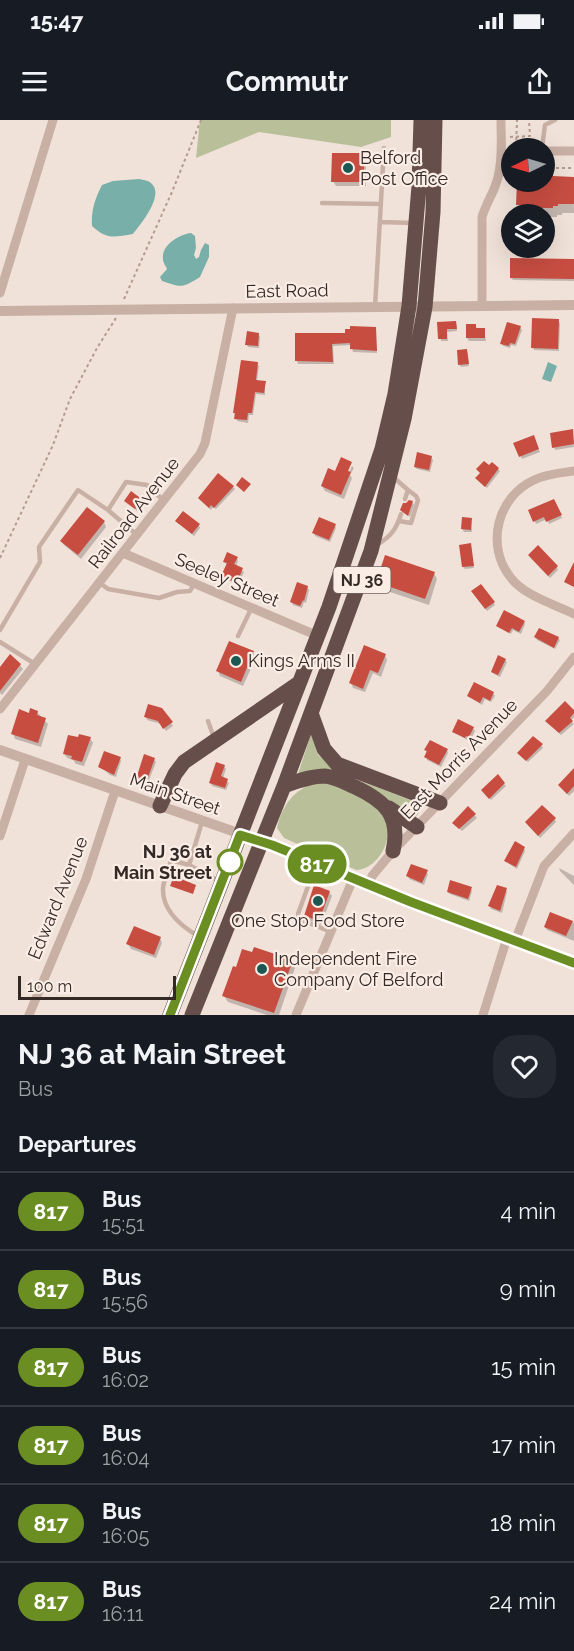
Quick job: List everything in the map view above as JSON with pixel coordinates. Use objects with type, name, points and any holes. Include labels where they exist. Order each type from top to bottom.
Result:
[{"type":"highway","name":"NJ 36","points":[[170,1015],[318,636],[357,529],[382,449],[395,394],[410,306],[417,223],[421,120]]},
{"type":"highway","name":"NJ 36","points":[[192,1015],[284,786],[362,581],[372,548],[411,388],[425,307],[433,212],[435,120]]},
{"type":"highway","points":[[160,806],[175,774],[184,762],[298,683]]},
{"type":"highway","points":[[311,713],[324,749],[337,764],[440,803]]},
{"type":"highway","points":[[284,786],[315,777],[328,776],[362,790],[417,827]]},
{"type":"highway","points":[[386,806],[394,821],[397,836],[393,851]]},
{"type":"street","points":[[0,293],[53,120]]},
{"type":"street","points":[[501,120],[507,138]]},
{"type":"street","points":[[555,150],[574,151]]},
{"type":"street","points":[[483,306],[482,217],[485,205],[501,172]]},
{"type":"street","name":"East Road","points":[[0,311],[574,305]]},
{"type":"street","name":"Railroad Avenue","points":[[0,709],[200,454],[233,309]]},
{"type":"street","points":[[574,471],[535,479],[518,490],[500,517],[497,546],[501,560],[510,576],[521,587],[574,614]]},
{"type":"street","name":"Seeley Street","points":[[123,553],[318,636]]},
{"type":"street","name":"East Morris Avenue","points":[[369,885],[372,876],[393,851],[547,691],[574,657]]},
{"type":"street","name":"Main Street","points":[[0,750],[261,841],[353,879],[574,963]]},
{"type":"street","points":[[0,836],[25,760]]},
{"type":"street","name":"Edward Avenue","points":[[28,1015],[86,879],[115,791]]},
{"type":"street","points":[[483,1015],[511,939],[544,866],[574,833]]},
{"type":"street","points":[[296,1015],[353,879]]},
{"type":"lane","points":[[544,138],[545,125],[555,120]]},
{"type":"lane","points":[[375,307],[384,148]]},
{"type":"lane","points":[[322,203],[381,204]]},
{"type":"lane","points":[[380,222],[417,223]]},
{"type":"lane","points":[[391,475],[418,500],[411,523],[399,521]]},
{"type":"lane","points":[[108,510],[126,482],[147,485],[164,501]]},
{"type":"lane","points":[[0,630],[40,562],[39,548],[78,490],[108,510],[137,535]]},
{"type":"lane","points":[[405,499],[408,490]]},
{"type":"lane","points":[[372,548],[396,530],[401,514]]},
{"type":"lane","points":[[99,582],[108,589],[159,598],[177,591],[189,591],[195,584]]},
{"type":"lane","points":[[238,636],[251,609]]},
{"type":"lane","points":[[0,642],[35,664]]},
{"type":"lane","points":[[208,721],[215,741]]},
{"type":"lane","points":[[189,865],[202,820]]},
{"type":"lane","points":[[201,937],[185,928],[164,903],[163,887],[171,860],[189,865],[202,874],[222,882]]},
{"type":"lane","points":[[316,864],[298,914],[299,919],[331,932]]},
{"type":"path","points":[[124,301],[201,120]]},
{"type":"path","points":[[516,137],[517,120]]},
{"type":"path","points":[[507,138],[530,136],[529,120]]},
{"type":"path","points":[[555,168],[574,168]]},
{"type":"path","points":[[0,558],[53,445],[70,399],[117,316]]},
{"type":"green space","points":[[200,120],[391,120],[391,137],[361,147],[259,132],[196,158]]},
{"type":"green space","points":[[311,734],[318,755],[335,770],[298,774]]},
{"type":"green space","points":[[355,779],[413,801],[420,808],[419,813],[415,818]]},
{"type":"green space","points":[[331,782],[346,788],[383,815],[388,837],[382,853],[371,865],[356,870],[284,838],[277,828],[285,806],[290,800],[300,790],[315,783]]},
{"type":"water","points":[[139,179],[151,183],[155,189],[155,195],[150,210],[133,234],[111,236],[102,234],[92,226],[94,205],[102,185],[113,181]]},
{"type":"water","points":[[191,233],[195,236],[194,255],[196,259],[205,243],[209,245],[209,257],[200,277],[181,286],[162,281],[160,277],[167,269],[163,260],[165,249],[177,238]]},
{"type":"water","points":[[548,362],[557,366],[551,382],[542,379]]},
{"type":"building","name":"Belford Post Office","points":[[332,153],[364,153],[364,182],[331,182]]},
{"type":"building","points":[[555,176],[574,177],[574,204],[555,206],[555,204],[516,204],[517,192],[555,192]]},
{"type":"building","points":[[510,258],[574,259],[574,279],[510,278]]},
{"type":"building","points":[[532,318],[559,319],[558,349],[531,348]]},
{"type":"building","points":[[456,321],[457,329],[447,329],[447,339],[438,339],[437,322]]},
{"type":"building","points":[[507,322],[521,326],[515,344],[510,343],[509,346],[500,344]]},
{"type":"building","points":[[466,324],[476,324],[476,328],[485,328],[485,338],[466,338]]},
{"type":"building","points":[[350,326],[376,327],[377,351],[350,349],[350,343],[332,344],[333,362],[295,361],[295,333],[345,333],[345,329],[350,329]]},
{"type":"building","points":[[247,331],[259,333],[258,346],[245,345]]},
{"type":"building","points":[[467,349],[469,364],[458,365],[457,350]]},
{"type":"building","points":[[241,360],[258,362],[256,380],[266,381],[264,393],[255,392],[252,413],[248,413],[247,420],[234,419],[235,413],[233,413]]},
{"type":"building","points":[[573,429],[574,444],[552,448],[550,433]]},
{"type":"building","points":[[534,435],[539,449],[519,457],[513,443]]},
{"type":"building","points":[[417,452],[432,456],[429,470],[414,467]]},
{"type":"building","points":[[341,457],[352,462],[348,471],[351,472],[341,495],[321,486],[328,468],[335,471]]},
{"type":"building","points":[[484,461],[489,465],[492,462],[499,468],[485,487],[475,478],[480,473],[476,469]]},
{"type":"building","points":[[218,473],[234,486],[214,508],[211,505],[209,508],[198,498]]},
{"type":"building","points":[[242,477],[251,484],[244,492],[236,485]]},
{"type":"building","points":[[131,491],[143,500],[135,509],[124,501]]},
{"type":"building","points":[[554,499],[562,515],[546,522],[544,517],[533,522],[528,510]]},
{"type":"building","points":[[413,501],[408,516],[400,510],[403,503]]},
{"type":"building","points":[[87,507],[105,521],[78,555],[60,541]]},
{"type":"building","points":[[183,511],[200,524],[192,534],[175,521]]},
{"type":"building","points":[[319,517],[336,524],[329,540],[312,533]]},
{"type":"building","points":[[462,517],[472,518],[471,530],[461,529]]},
{"type":"building","points":[[471,543],[474,566],[462,567],[459,545]]},
{"type":"building","points":[[538,545],[558,566],[548,576],[528,555]]},
{"type":"building","points":[[227,552],[238,557],[234,564],[243,568],[237,583],[221,576],[227,563],[223,562]]},
{"type":"building","points":[[385,555],[435,572],[425,599],[376,582]]},
{"type":"building","points":[[574,562],[574,587],[564,582]]},
{"type":"building","points":[[297,582],[308,586],[304,601],[300,606],[290,602]]},
{"type":"building","points":[[481,584],[495,602],[485,609],[471,591]]},
{"type":"building","points":[[504,610],[525,621],[519,632],[512,628],[509,633],[496,626]]},
{"type":"building","points":[[539,628],[559,637],[554,648],[534,637]]},
{"type":"building","points":[[229,641],[254,651],[241,682],[216,671]]},
{"type":"building","points":[[364,645],[386,654],[378,673],[370,670],[363,689],[349,683]]},
{"type":"building","points":[[10,654],[21,664],[0,691],[0,667]]},
{"type":"building","points":[[498,655],[506,659],[498,675],[491,672]]},
{"type":"building","points":[[474,682],[494,692],[490,701],[483,697],[480,703],[467,696]]},
{"type":"building","points":[[565,701],[574,710],[570,718],[573,721],[559,733],[545,721]]},
{"type":"building","points":[[148,704],[162,708],[173,722],[163,729],[158,721],[144,717]]},
{"type":"building","points":[[30,708],[38,711],[37,715],[46,718],[38,743],[11,734],[19,709],[29,713]]},
{"type":"building","points":[[458,719],[474,727],[469,737],[465,738],[452,732]]},
{"type":"building","points":[[79,734],[91,737],[82,762],[63,754],[68,735],[78,737]]},
{"type":"building","points":[[533,736],[543,744],[526,761],[517,753]]},
{"type":"building","points":[[430,740],[448,749],[439,765],[424,757],[427,751],[424,750]]},
{"type":"building","points":[[104,751],[121,757],[114,775],[98,767]]},
{"type":"building","points":[[144,754],[155,758],[146,783],[136,779]]},
{"type":"building","points":[[216,762],[225,765],[221,776],[228,779],[225,788],[209,783]]},
{"type":"building","points":[[574,768],[574,786],[567,794],[558,785]]},
{"type":"building","points":[[498,774],[505,783],[489,799],[481,790]]},
{"type":"building","points":[[542,805],[556,818],[538,836],[525,822]]},
{"type":"building","points":[[468,806],[476,814],[459,829],[452,823]]},
{"type":"building","points":[[515,841],[525,847],[516,867],[504,861]]},
{"type":"building","points":[[411,864],[428,870],[422,883],[406,876]]},
{"type":"building","points":[[174,876],[196,885],[193,894],[170,886]]},
{"type":"building","points":[[450,880],[472,887],[468,899],[447,892]]},
{"type":"building","points":[[314,885],[330,891],[319,921],[304,916]]},
{"type":"building","points":[[497,885],[507,888],[500,911],[488,906]]},
{"type":"building","points":[[550,912],[573,921],[566,936],[544,927]]},
{"type":"building","points":[[134,926],[161,937],[154,955],[126,944]]},
{"type":"building","points":[[254,947],[293,960],[274,1013],[222,996],[242,949],[252,952]]},
{"type":"bus line","name":"817","points":[[170,1015],[240,835],[272,845],[411,902],[574,963]]},
{"type":"place","name":"Belford Post Office","points":[[348,168]]},
{"type":"place","name":"Kings Arms II","points":[[236,661]]},
{"type":"place","name":"NJ 36 at Main Street","points":[[230,862]]},
{"type":"place","name":"One Stop Food Store","points":[[318,901]]},
{"type":"place","name":"Independent Fire Company Of Belford","points":[[262,969]]}]
